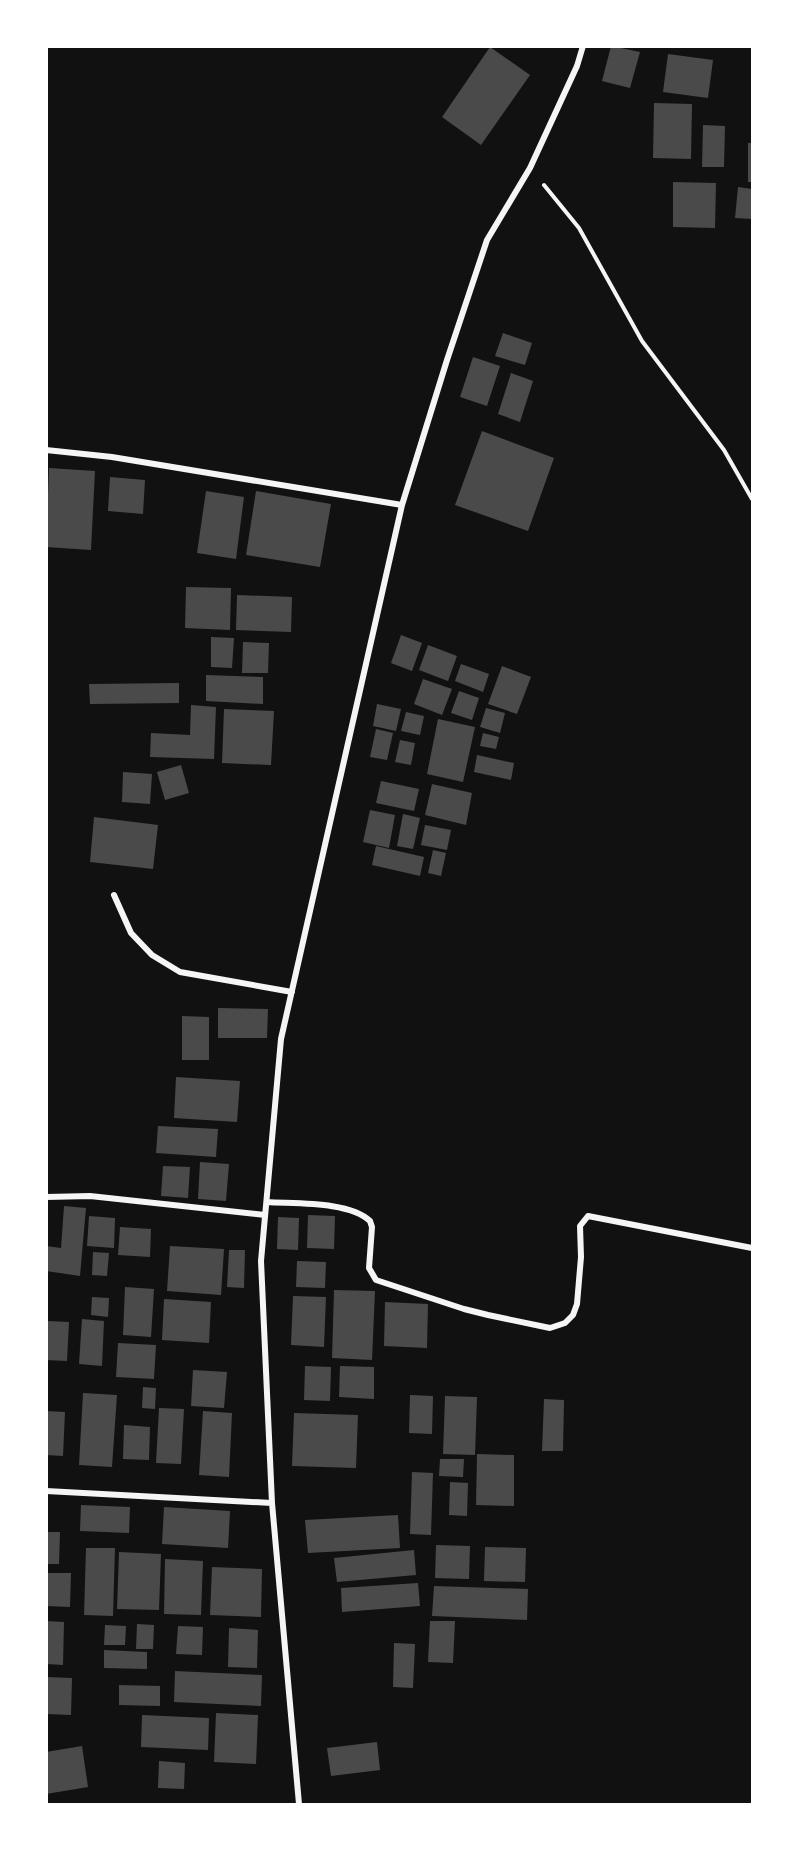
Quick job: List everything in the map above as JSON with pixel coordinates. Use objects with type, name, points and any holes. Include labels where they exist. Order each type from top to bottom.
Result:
[{"type":"street","points":[[299,1804],[272,1503],[261,1261],[281,1039],[402,505],[487,240],[530,168],[577,66],[583,46]]},
{"type":"street","points":[[46,450],[123,459],[402,505]]},
{"type":"street","points":[[114,895],[131,933],[152,955],[180,972],[292,992]]},
{"type":"street","points":[[46,1197],[90,1196],[265,1215]]},
{"type":"street","points":[[267,1202],[326,1206],[355,1211],[370,1221],[372,1227],[369,1268],[376,1280],[464,1309],[550,1328],[565,1323],[573,1315],[577,1304],[581,1257],[580,1226],[588,1216],[753,1248]]},
{"type":"street","points":[[46,1491],[272,1503]]},
{"type":"path","points":[[530,168],[579,228],[642,341],[724,450],[753,499]]},
{"type":"building","points":[[611,46],[640,52],[630,88],[602,81]]},
{"type":"building","points":[[490,47],[530,75],[481,145],[442,117]]},
{"type":"building","points":[[668,54],[713,60],[708,98],[663,92]]},
{"type":"building","points":[[654,103],[692,104],[691,159],[653,158]]},
{"type":"building","points":[[703,125],[725,126],[724,167],[702,167]]},
{"type":"building","points":[[748,143],[752,143],[752,182],[748,182]]},
{"type":"building","points":[[673,182],[716,183],[715,228],[673,227]]},
{"type":"building","points":[[738,187],[752,189],[752,219],[735,218]]},
{"type":"building","points":[[503,333],[532,343],[525,365],[495,356]]},
{"type":"building","points":[[473,357],[500,366],[487,406],[460,397]]},
{"type":"building","points":[[511,373],[533,381],[520,422],[498,414]]},
{"type":"building","points":[[482,431],[554,458],[528,531],[455,505]]},
{"type":"building","points":[[49,468],[95,471],[91,550],[46,547]]},
{"type":"building","points":[[110,477],[145,480],[143,514],[108,511]]},
{"type":"building","points":[[206,491],[244,497],[236,559],[197,553]]},
{"type":"building","points":[[256,491],[331,504],[320,567],[246,555]]},
{"type":"building","points":[[186,587],[231,588],[230,630],[185,628]]},
{"type":"building","points":[[237,595],[292,597],[291,632],[236,630]]},
{"type":"building","points":[[401,635],[422,643],[412,671],[391,663]]},
{"type":"building","points":[[211,637],[234,638],[232,668],[211,667]]},
{"type":"building","points":[[243,642],[269,643],[268,673],[242,673]]},
{"type":"building","points":[[428,645],[457,656],[448,681],[419,670]]},
{"type":"building","points":[[461,664],[489,674],[483,692],[455,681]]},
{"type":"building","points":[[502,666],[531,677],[517,714],[488,704]]},
{"type":"building","points":[[206,675],[263,677],[263,704],[206,701]]},
{"type":"building","points":[[423,679],[452,689],[442,715],[414,704]]},
{"type":"building","points":[[179,683],[179,703],[90,704],[89,684]]},
{"type":"building","points":[[459,691],[479,698],[472,720],[451,713]]},
{"type":"building","points":[[377,704],[401,709],[396,731],[373,726]]},
{"type":"building","points":[[191,705],[216,707],[214,759],[150,757],[151,733],[190,735]]},
{"type":"building","points":[[486,708],[505,713],[500,733],[480,727]]},
{"type":"building","points":[[224,709],[274,711],[271,765],[222,763]]},
{"type":"building","points":[[406,712],[424,716],[420,735],[401,731]]},
{"type":"building","points":[[438,719],[475,727],[463,782],[427,774]]},
{"type":"building","points":[[376,729],[393,733],[387,760],[370,757]]},
{"type":"building","points":[[483,733],[499,737],[496,749],[480,746]]},
{"type":"building","points":[[400,740],[415,743],[411,765],[395,762]]},
{"type":"building","points":[[477,755],[514,763],[511,780],[474,772]]},
{"type":"building","points":[[181,765],[189,793],[165,800],[157,772]]},
{"type":"building","points":[[123,772],[152,774],[150,804],[122,802]]},
{"type":"building","points":[[381,781],[419,789],[414,811],[376,803]]},
{"type":"building","points":[[432,784],[472,793],[466,825],[425,815]]},
{"type":"building","points":[[370,810],[395,815],[389,848],[363,842]]},
{"type":"building","points":[[403,814],[420,818],[413,849],[397,846]]},
{"type":"building","points":[[94,817],[158,825],[153,869],[90,862]]},
{"type":"building","points":[[425,825],[451,830],[447,850],[421,845]]},
{"type":"building","points":[[376,846],[424,857],[420,876],[372,865]]},
{"type":"building","points":[[433,850],[446,853],[441,876],[428,873]]},
{"type":"building","points":[[218,1008],[268,1009],[267,1038],[218,1038]]},
{"type":"building","points":[[182,1016],[209,1017],[209,1060],[182,1060]]},
{"type":"building","points":[[176,1077],[240,1081],[237,1122],[174,1118]]},
{"type":"building","points":[[158,1126],[218,1129],[216,1157],[156,1153]]},
{"type":"building","points":[[200,1162],[229,1164],[226,1201],[198,1199]]},
{"type":"building","points":[[163,1166],[190,1167],[188,1198],[161,1196]]},
{"type":"building","points":[[64,1206],[86,1208],[80,1276],[46,1271],[46,1246],[61,1248]]},
{"type":"building","points":[[308,1215],[335,1216],[334,1249],[307,1248]]},
{"type":"building","points":[[89,1216],[115,1218],[114,1248],[87,1246]]},
{"type":"building","points":[[278,1217],[299,1218],[298,1250],[277,1249]]},
{"type":"building","points":[[120,1227],[151,1229],[150,1257],[118,1255]]},
{"type":"building","points":[[170,1246],[224,1249],[221,1295],[167,1291]]},
{"type":"building","points":[[229,1250],[245,1250],[244,1288],[227,1287]]},
{"type":"building","points":[[93,1252],[109,1253],[107,1276],[92,1275]]},
{"type":"building","points":[[297,1261],[326,1262],[325,1288],[296,1287]]},
{"type":"building","points":[[125,1287],[154,1289],[151,1337],[123,1335]]},
{"type":"building","points":[[334,1290],[375,1291],[372,1360],[332,1358]]},
{"type":"building","points":[[293,1296],[326,1297],[324,1347],[291,1345]]},
{"type":"building","points":[[92,1297],[109,1298],[108,1317],[91,1315]]},
{"type":"building","points":[[164,1299],[211,1302],[209,1343],[162,1340]]},
{"type":"building","points":[[385,1302],[428,1304],[427,1348],[384,1346]]},
{"type":"building","points":[[82,1319],[104,1321],[102,1366],[79,1364]]},
{"type":"building","points":[[48,1321],[69,1322],[67,1361],[46,1360]]},
{"type":"building","points":[[118,1343],[156,1345],[154,1379],[116,1377]]},
{"type":"building","points":[[305,1366],[331,1367],[330,1401],[304,1400]]},
{"type":"building","points":[[340,1366],[374,1367],[374,1399],[339,1397]]},
{"type":"building","points":[[193,1370],[227,1372],[224,1408],[191,1406]]},
{"type":"building","points":[[143,1387],[156,1388],[155,1409],[142,1408]]},
{"type":"building","points":[[83,1393],[117,1395],[112,1467],[79,1465]]},
{"type":"building","points":[[410,1395],[433,1396],[432,1434],[409,1433]]},
{"type":"building","points":[[445,1396],[477,1397],[475,1455],[443,1454]]},
{"type":"building","points":[[544,1399],[564,1400],[563,1451],[542,1451]]},
{"type":"building","points":[[159,1408],[184,1409],[181,1464],[156,1463]]},
{"type":"building","points":[[46,1411],[65,1412],[63,1456],[46,1455]]},
{"type":"building","points":[[203,1411],[232,1413],[229,1477],[199,1475]]},
{"type":"building","points":[[294,1413],[358,1415],[356,1468],[292,1466]]},
{"type":"building","points":[[124,1425],[150,1427],[149,1460],[123,1459]]},
{"type":"building","points":[[477,1454],[514,1455],[514,1506],[476,1505]]},
{"type":"building","points":[[440,1459],[464,1459],[463,1477],[439,1476]]},
{"type":"building","points":[[412,1472],[433,1473],[431,1535],[410,1534]]},
{"type":"building","points":[[450,1482],[468,1483],[467,1516],[449,1515]]},
{"type":"building","points":[[81,1505],[130,1507],[129,1533],[80,1531]]},
{"type":"building","points":[[164,1507],[230,1511],[228,1548],[162,1544]]},
{"type":"building","points":[[398,1515],[400,1548],[308,1553],[305,1520]]},
{"type":"building","points":[[46,1532],[60,1532],[59,1564],[46,1564]]},
{"type":"building","points":[[436,1545],[470,1546],[469,1579],[435,1578]]},
{"type":"building","points":[[485,1547],[526,1548],[525,1582],[484,1581]]},
{"type":"building","points":[[86,1548],[115,1548],[113,1616],[84,1615]]},
{"type":"building","points":[[414,1550],[416,1575],[337,1582],[334,1558]]},
{"type":"building","points":[[119,1552],[161,1554],[159,1610],[117,1609]]},
{"type":"building","points":[[165,1559],[203,1561],[201,1615],[164,1614]]},
{"type":"building","points":[[212,1567],[262,1569],[261,1617],[210,1615]]},
{"type":"building","points":[[46,1573],[71,1573],[70,1607],[46,1606]]},
{"type":"building","points":[[418,1583],[420,1606],[342,1612],[341,1588]]},
{"type":"building","points":[[434,1586],[528,1589],[527,1620],[432,1616]]},
{"type":"building","points":[[46,1621],[64,1622],[63,1665],[46,1664]]},
{"type":"building","points":[[430,1621],[455,1621],[453,1663],[428,1662]]},
{"type":"building","points":[[137,1624],[154,1625],[153,1649],[136,1649]]},
{"type":"building","points":[[105,1625],[126,1626],[125,1645],[104,1645]]},
{"type":"building","points":[[178,1626],[203,1627],[202,1655],[176,1654]]},
{"type":"building","points":[[229,1628],[258,1630],[257,1668],[228,1667]]},
{"type":"building","points":[[394,1643],[415,1644],[413,1688],[393,1687]]},
{"type":"building","points":[[104,1650],[147,1652],[147,1669],[104,1668]]},
{"type":"building","points":[[175,1671],[262,1675],[261,1706],[174,1702]]},
{"type":"building","points":[[46,1677],[72,1678],[71,1715],[46,1714]]},
{"type":"building","points":[[119,1685],[160,1686],[160,1706],[119,1705]]},
{"type":"building","points":[[216,1713],[258,1715],[256,1764],[214,1762]]},
{"type":"building","points":[[142,1715],[209,1718],[208,1750],[141,1747]]},
{"type":"building","points":[[377,1742],[380,1770],[331,1776],[327,1748]]},
{"type":"building","points":[[82,1746],[88,1787],[46,1794],[46,1752]]},
{"type":"building","points":[[159,1761],[185,1763],[184,1789],[158,1788]]}]
